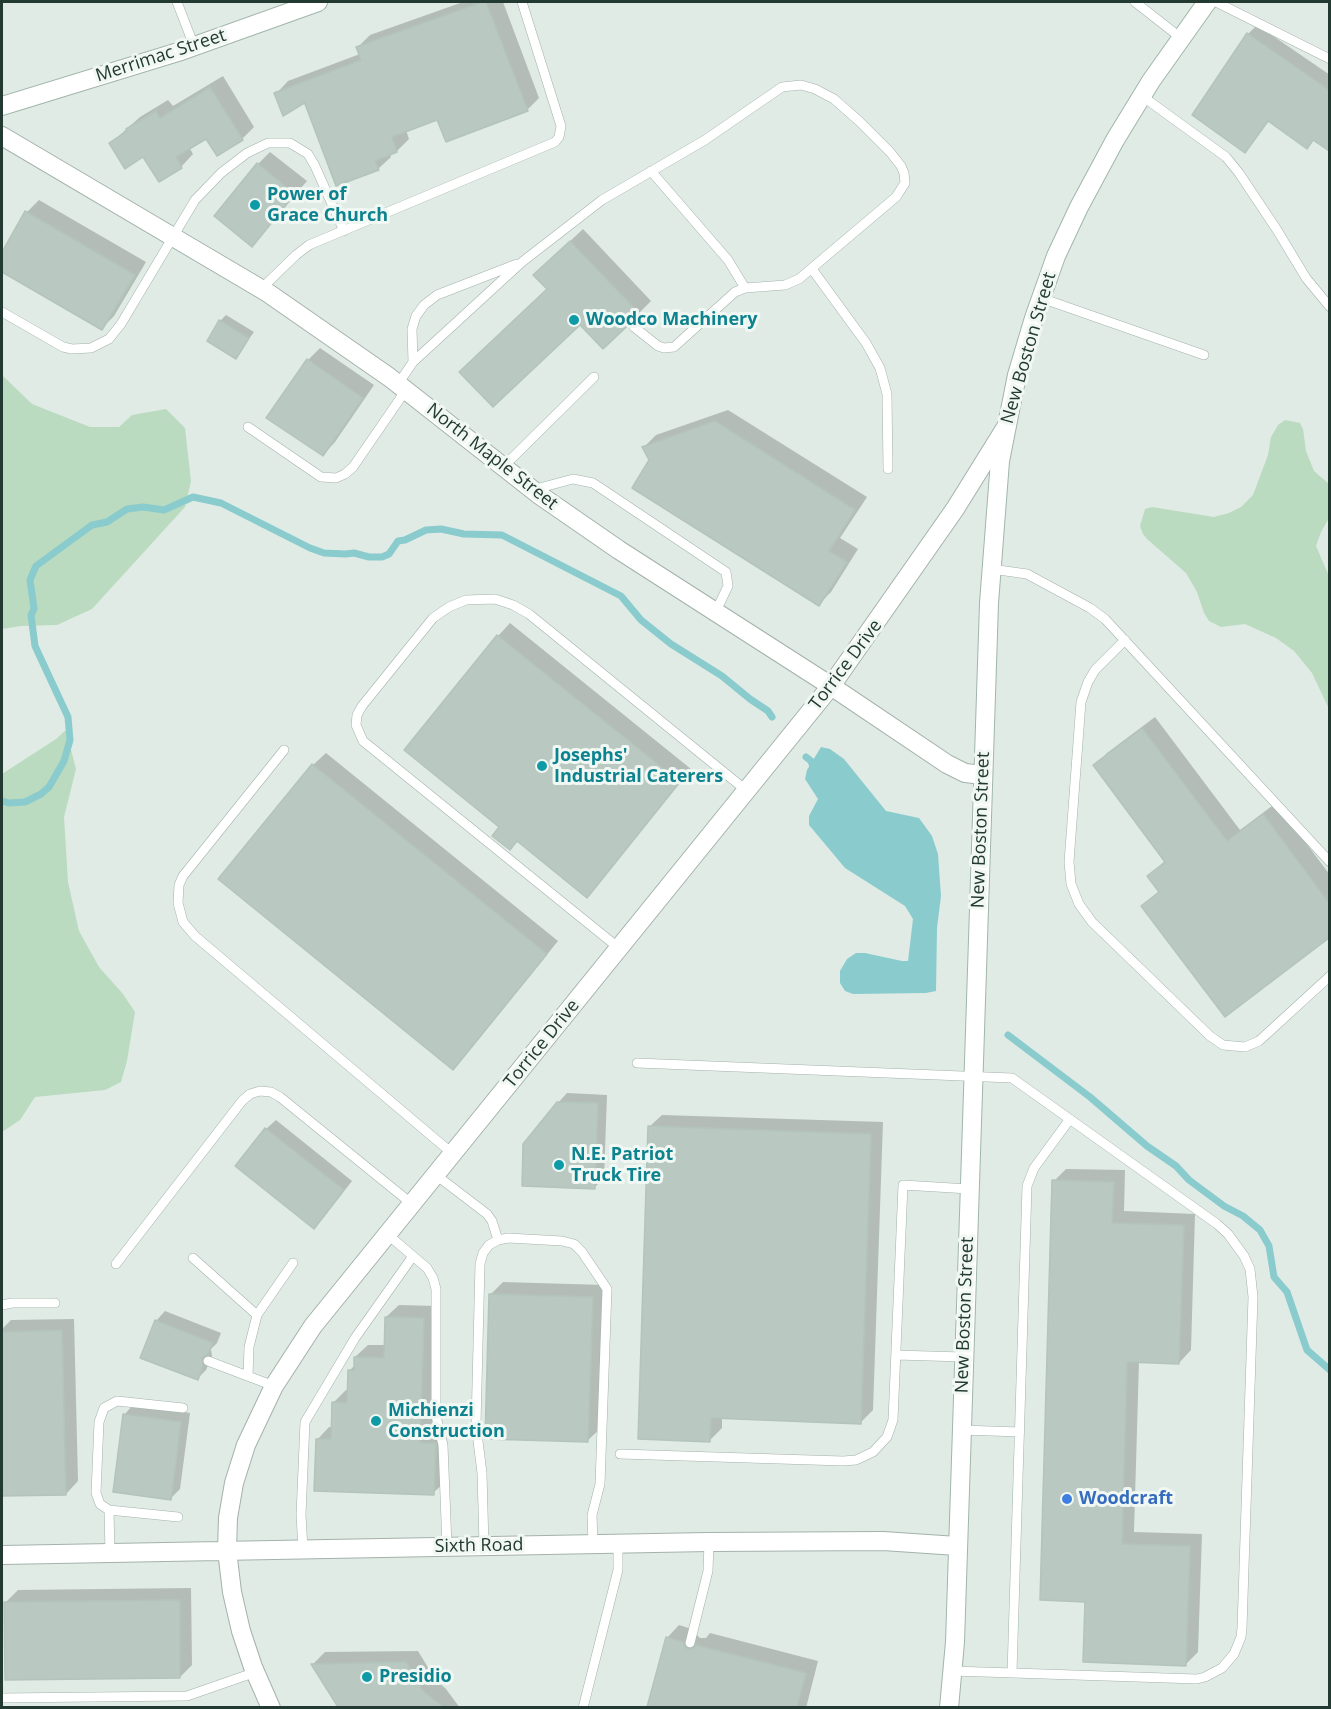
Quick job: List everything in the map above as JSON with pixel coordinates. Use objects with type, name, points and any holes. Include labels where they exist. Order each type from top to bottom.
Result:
[{"type":"street","name":"Merrimac Street","points":[[2,106],[194,46],[318,2]]},
{"type":"street","name":"New Boston Street","points":[[949,1707],[955,1642],[982,776],[991,569],[997,493],[1006,427],[1017,375],[1041,298],[1056,256],[1079,207],[1142,96],[1207,2]]},
{"type":"street","name":"North Maple Street","points":[[2,136],[261,289],[402,387],[532,490],[619,550],[956,769],[982,776]]},
{"type":"street","name":"Torrice Drive","points":[[271,1707],[256,1672],[235,1610],[227,1551],[230,1502],[237,1473],[254,1424],[274,1386],[313,1326],[831,686],[936,538],[1006,427]]},
{"type":"street","name":"Sixth Road","points":[[2,1555],[709,1542],[883,1541],[957,1546]]},
{"type":"lane","points":[[177,2],[194,46]]},
{"type":"lane","points":[[261,289],[304,248],[548,147],[557,140],[561,126],[522,2]]},
{"type":"lane","points":[[1135,2],[1181,38]]},
{"type":"lane","points":[[1216,2],[1329,59]]},
{"type":"lane","points":[[248,427],[321,477],[336,478],[345,474],[353,467],[402,387],[413,362],[522,262],[602,200],[705,140],[782,87],[801,85],[834,99],[896,159],[904,173],[904,183],[893,201],[799,279],[790,284],[745,288],[730,295],[674,347],[658,346],[634,327]]},
{"type":"lane","points":[[1142,96],[1226,157],[1277,230],[1306,278],[1329,307]]},
{"type":"lane","points":[[2,312],[63,347],[82,349],[109,339],[122,324],[195,200],[221,173],[247,153],[275,142],[296,146],[312,159],[344,231]]},
{"type":"lane","points":[[651,171],[728,260],[745,288]]},
{"type":"lane","points":[[413,362],[412,329],[416,316],[424,305],[437,295],[522,262]]},
{"type":"lane","points":[[812,269],[866,344],[880,368],[887,394],[888,469]]},
{"type":"lane","points":[[1041,298],[1204,355]]},
{"type":"lane","points":[[503,467],[594,377]]},
{"type":"lane","points":[[532,490],[573,479],[593,483],[726,572],[728,586],[715,613]]},
{"type":"lane","points":[[991,569],[1027,574],[1100,614],[1329,862]]},
{"type":"lane","points":[[620,949],[363,741],[356,722],[362,706],[427,625],[441,612],[466,600],[495,599],[513,604],[529,614],[747,791]]},
{"type":"lane","points":[[1125,640],[1095,669],[1081,702],[1070,862],[1071,884],[1079,904],[1092,922],[1222,1045],[1245,1047],[1259,1041],[1329,976]]},
{"type":"lane","points":[[284,750],[183,876],[177,894],[179,913],[188,930],[453,1154]]},
{"type":"lane","points":[[636,1063],[1014,1079],[1217,1224],[1237,1244],[1250,1269],[1253,1297],[1241,1637],[1234,1654],[1222,1668],[1197,1679],[952,1671]]},
{"type":"lane","points":[[116,1264],[242,1101],[250,1094],[260,1091],[280,1096],[412,1204]]},
{"type":"lane","points":[[1012,1673],[1027,1186],[1034,1168],[1070,1119]]},
{"type":"lane","points":[[436,1175],[487,1214],[492,1221],[498,1240]]},
{"type":"lane","points":[[620,1454],[843,1461],[862,1457],[879,1447],[892,1426],[903,1185],[969,1189]]},
{"type":"lane","points":[[387,1234],[430,1273],[436,1289],[435,1413],[443,1444],[447,1546]]},
{"type":"lane","points":[[484,1546],[482,1473],[476,1425],[480,1264],[485,1249],[498,1240],[508,1238],[562,1241],[574,1244],[605,1285],[608,1298],[600,1484],[592,1514],[593,1544]]},
{"type":"lane","points":[[303,1549],[301,1515],[305,1422],[355,1338],[413,1256]]},
{"type":"lane","points":[[193,1257],[257,1315]]},
{"type":"lane","points":[[248,1376],[249,1347],[257,1315],[293,1263]]},
{"type":"lane","points":[[2,1305],[55,1303]]},
{"type":"lane","points":[[896,1355],[963,1357]]},
{"type":"lane","points":[[208,1361],[274,1386]]},
{"type":"lane","points":[[178,1517],[109,1510],[102,1507],[96,1496],[99,1422],[104,1408],[110,1403],[121,1400],[183,1408]]},
{"type":"lane","points":[[961,1430],[1020,1432]]},
{"type":"lane","points":[[109,1510],[110,1554]]},
{"type":"lane","points":[[690,1643],[708,1571],[709,1542]]},
{"type":"lane","points":[[583,1707],[618,1570],[618,1543]]},
{"type":"lane","points":[[2,1698],[187,1696],[256,1672]]},
{"type":"green space","points":[[2,375],[32,404],[90,427],[119,427],[132,415],[166,409],[185,428],[191,481],[185,507],[92,609],[57,625],[2,629]]},
{"type":"green space","points":[[1285,420],[1300,423],[1306,451],[1314,471],[1329,484],[1329,518],[1316,546],[1329,576],[1329,709],[1312,673],[1294,651],[1276,638],[1245,624],[1221,627],[1209,621],[1186,573],[1147,539],[1140,526],[1145,509],[1152,507],[1214,517],[1241,507],[1253,495],[1268,455],[1271,437],[1278,425]]},
{"type":"green space","points":[[66,730],[76,769],[64,817],[68,882],[79,931],[99,967],[123,994],[135,1012],[121,1082],[105,1090],[35,1097],[20,1120],[2,1132],[2,774]]},
{"type":"water","points":[[821,747],[830,749],[844,759],[886,811],[919,818],[932,836],[938,854],[941,896],[937,928],[936,991],[853,994],[845,991],[840,983],[840,971],[847,959],[856,953],[908,961],[913,919],[905,906],[845,868],[809,825],[809,816],[818,799],[805,779],[807,770]]},
{"type":"building","points":[[486,2],[528,111],[446,142],[437,120],[392,137],[397,152],[375,161],[379,170],[336,186],[306,102],[283,116],[274,93],[361,60],[356,47]]},
{"type":"building","points":[[1247,33],[1329,90],[1329,151],[1313,140],[1307,149],[1268,121],[1245,153],[1192,115]]},
{"type":"building","points":[[210,87],[243,140],[217,156],[206,139],[176,157],[182,168],[159,182],[143,157],[125,169],[109,143],[127,131],[126,129],[156,111],[160,118]]},
{"type":"building","name":"Power of Grace Church","points":[[257,163],[295,194],[252,247],[214,216]]},
{"type":"building","points":[[25,211],[135,275],[102,330],[2,272],[2,252]]},
{"type":"building","name":"Woodco Machinery","points":[[570,241],[640,314],[603,349],[580,325],[493,407],[459,372],[547,289],[533,275]]},
{"type":"building","points":[[219,320],[249,338],[236,359],[207,341]]},
{"type":"building","points":[[307,359],[363,398],[323,456],[266,418]]},
{"type":"building","points":[[715,421],[855,510],[829,551],[847,562],[819,606],[632,488],[649,460],[642,447]]},
{"type":"building","name":"Josephs' Industrial Caterers","points":[[497,635],[680,782],[587,898],[517,841],[510,850],[492,836],[499,827],[404,750]]},
{"type":"building","points":[[1142,728],[1227,841],[1263,814],[1329,903],[1329,938],[1225,1017],[1141,906],[1159,892],[1147,876],[1165,862],[1093,765]]},
{"type":"building","points":[[312,764],[547,954],[453,1070],[218,879]]},
{"type":"building","name":"N.E. Patriot Truck Tire","points":[[557,1102],[598,1103],[595,1189],[522,1186],[523,1144]]},
{"type":"building","points":[[648,1126],[871,1134],[861,1424],[711,1418],[710,1442],[638,1439]]},
{"type":"building","points":[[265,1128],[344,1190],[314,1229],[235,1166]]},
{"type":"building","points":[[1052,1180],[1114,1182],[1112,1223],[1184,1225],[1179,1364],[1127,1362],[1122,1544],[1190,1546],[1186,1666],[1083,1662],[1085,1602],[1040,1600]]},
{"type":"building","points":[[489,1294],[593,1297],[588,1442],[485,1439]]},
{"type":"building","name":"Michienzi Construction","points":[[385,1317],[424,1318],[420,1443],[436,1443],[434,1495],[314,1491],[316,1439],[331,1439],[332,1402],[347,1403],[348,1370],[354,1370],[354,1357],[384,1358]]},
{"type":"building","points":[[155,1320],[213,1343],[208,1354],[202,1358],[203,1366],[198,1380],[140,1358]]},
{"type":"building","points":[[62,1330],[66,1495],[2,1496],[2,1332]]},
{"type":"building","points":[[123,1414],[181,1422],[171,1500],[113,1492]]},
{"type":"building","points":[[180,1600],[180,1678],[5,1680],[4,1602]]},
{"type":"building","points":[[666,1637],[683,1642],[688,1649],[696,1645],[806,1673],[797,1707],[647,1707]]},
{"type":"building","name":"Presidio","points":[[406,1662],[423,1691],[443,1707],[338,1707],[311,1664]]},
{"type":"waterway","points":[[2,801],[25,802],[49,787],[64,761],[70,740],[68,717],[35,646],[30,580],[36,566],[92,525],[107,522],[127,509],[143,507],[164,510],[193,497],[221,503],[324,553],[354,553],[369,557],[382,557],[389,554],[398,541],[426,530],[441,529],[464,534],[502,535],[621,596],[641,620],[671,644],[722,676],[768,711],[772,717]]},
{"type":"waterway","points":[[806,757],[811,761],[815,772]]},
{"type":"waterway","points":[[1008,1035],[1090,1097],[1147,1146],[1176,1166],[1189,1180],[1260,1230],[1269,1246],[1274,1277],[1287,1292],[1307,1350],[1330,1370]]},
{"type":"place","name":"Power of Grace Church","points":[[255,205]]},
{"type":"place","name":"Woodco Machinery","points":[[574,320]]},
{"type":"place","name":"Josephs' Industrial Caterers","points":[[542,766]]},
{"type":"place","name":"N.E. Patriot Truck Tire","points":[[559,1165]]},
{"type":"place","name":"Michienzi Construction","points":[[376,1421]]},
{"type":"place","name":"Woodcraft","points":[[1067,1499]]},
{"type":"place","name":"Presidio","points":[[367,1677]]}]
